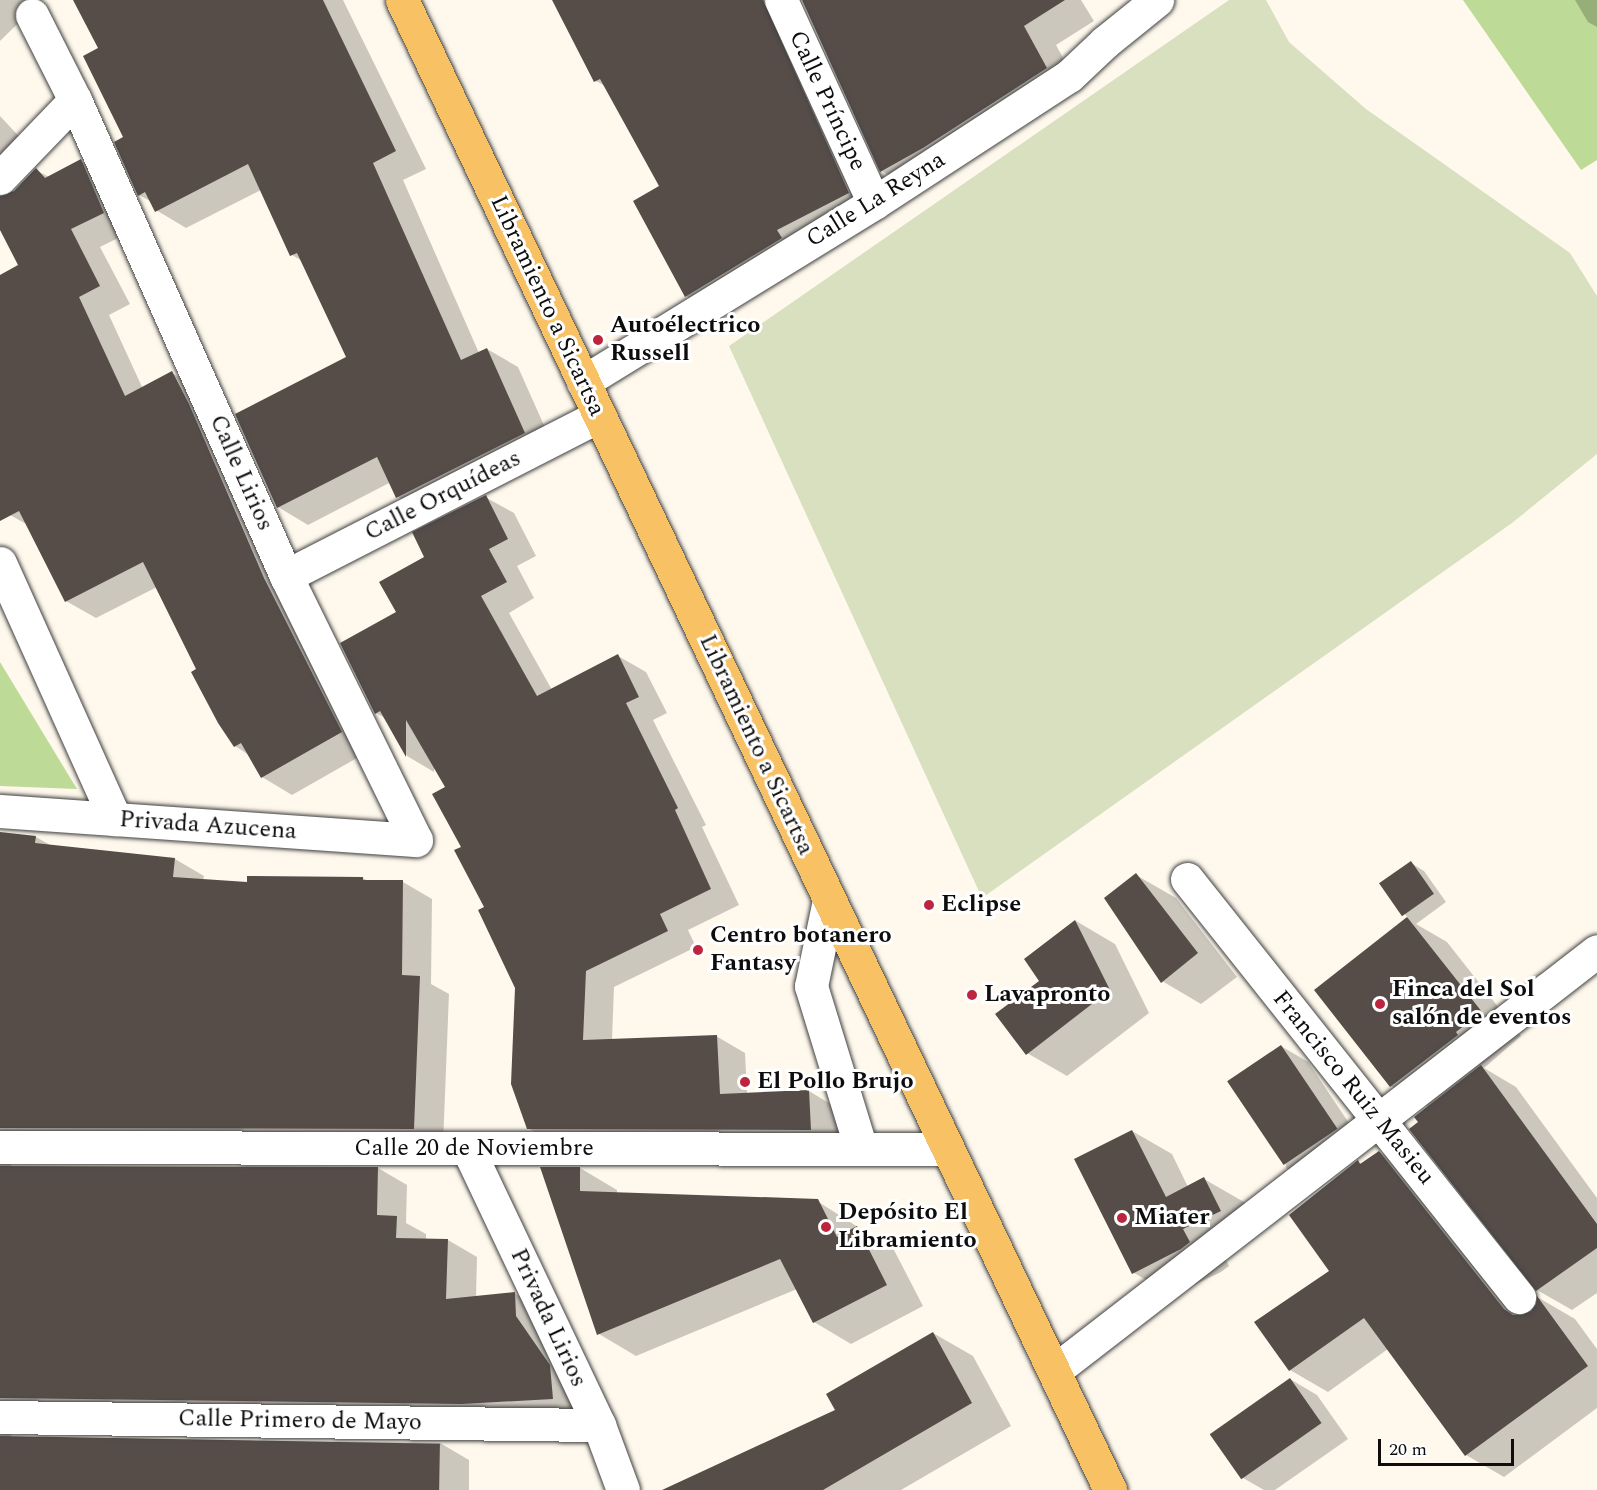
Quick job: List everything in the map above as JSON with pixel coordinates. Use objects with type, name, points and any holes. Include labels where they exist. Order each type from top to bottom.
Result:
[{"type":"main road","name":"Libramiento a Sicartsa","points":[[402,0],[1110,1490]]},
{"type":"street","name":"Calle Príncipe","points":[[781,0],[874,203]]},
{"type":"street","name":"Calle La Reyna","points":[[583,382],[874,203],[1069,76],[1105,42],[1157,0]]},
{"type":"street","name":"Calle Lirios","points":[[32,15],[75,100],[286,576],[416,840]]},
{"type":"street","points":[[0,178],[75,100]]},
{"type":"street","name":"Calle Orquídeas","points":[[286,576],[599,417]]},
{"type":"street","points":[[0,563],[115,819]]},
{"type":"street","name":"Privada Azucena","points":[[0,811],[416,840]]},
{"type":"street","name":"Francisco Ruiz Masieu","points":[[1187,879],[1519,1297]]},
{"type":"street","points":[[829,900],[811,987],[861,1149]]},
{"type":"street","points":[[1054,1371],[1378,1118],[1597,951]]},
{"type":"street","name":"Calle 20 de Noviembre","points":[[0,1147],[948,1149]]},
{"type":"street","name":"Privada Lirios","points":[[468,1149],[599,1425],[623,1490]]},
{"type":"street","name":"Calle Primero de Mayo","points":[[0,1417],[599,1425]]},
{"type":"green space","points":[[1229,0],[1266,0],[1289,42],[1366,109],[1570,253],[1597,296],[1597,454],[1512,523],[982,898],[729,346]]},
{"type":"green space","points":[[1463,0],[1597,0],[1597,160],[1581,170]]},
{"type":"green space","points":[[0,662],[77,789],[0,786]]},
{"type":"building","points":[[73,0],[323,0],[396,151],[373,163],[461,360],[487,348],[525,433],[396,498],[377,457],[277,508],[235,414],[346,357],[297,253],[290,256],[248,164],[155,212],[145,192],[138,196],[114,142],[123,137],[83,56],[98,48]]},
{"type":"building","points":[[552,0],[763,0],[849,193],[777,230],[782,238],[685,297],[633,201],[659,186],[600,79],[594,82]]},
{"type":"building","points":[[802,0],[1065,0],[1024,26],[1047,68],[923,148],[880,172]]},
{"type":"building","points":[[81,159],[104,213],[71,229],[100,286],[79,297],[125,396],[172,371],[189,404],[264,578],[342,732],[261,778],[241,743],[234,747],[218,723],[191,672],[196,669],[143,562],[65,602],[19,511],[0,521],[0,275],[18,265],[0,230],[0,196],[14,191],[36,168],[45,178]]},
{"type":"building","points":[[486,495],[508,539],[489,549],[507,582],[481,596],[537,696],[618,654],[639,697],[626,703],[678,808],[675,810],[711,889],[660,914],[668,931],[586,971],[583,1040],[717,1035],[720,1094],[809,1090],[811,1130],[527,1129],[511,1084],[515,988],[478,910],[484,907],[454,850],[461,847],[432,794],[445,787],[406,720],[406,757],[380,711],[375,714],[340,643],[396,612],[379,582],[424,557],[412,532]]},
{"type":"building","points":[[0,832],[36,836],[35,843],[175,858],[173,877],[247,882],[247,876],[363,877],[363,880],[403,880],[402,975],[420,976],[414,1129],[0,1128]]},
{"type":"building","points":[[1411,861],[1434,894],[1402,916],[1379,883]]},
{"type":"building","points":[[1136,873],[1198,953],[1161,983],[1104,898]]},
{"type":"building","points":[[1407,917],[1482,1012],[1456,1032],[1458,1035],[1390,1087],[1314,990]]},
{"type":"building","points":[[1075,920],[1110,990],[1026,1055],[995,1014],[1039,981],[1024,959]]},
{"type":"building","points":[[1281,1045],[1337,1129],[1284,1165],[1227,1081]]},
{"type":"building","points":[[1481,1065],[1597,1224],[1597,1248],[1536,1291],[1409,1129],[1418,1122],[1414,1117]]},
{"type":"building","points":[[1132,1130],[1166,1197],[1204,1177],[1221,1211],[1183,1229],[1190,1242],[1181,1249],[1132,1274],[1074,1159]]},
{"type":"building","points":[[1379,1151],[1504,1309],[1513,1315],[1522,1315],[1531,1311],[1536,1304],[1537,1296],[1588,1366],[1465,1456],[1364,1318],[1289,1371],[1254,1322],[1329,1271],[1289,1215],[1358,1160],[1360,1164]]},
{"type":"building","points":[[0,1166],[378,1167],[377,1215],[397,1216],[396,1238],[448,1239],[446,1299],[515,1292],[516,1316],[550,1365],[553,1399],[462,1404],[0,1398]]},
{"type":"building","points":[[540,1167],[580,1167],[580,1191],[818,1199],[837,1237],[857,1226],[887,1285],[813,1323],[780,1259],[597,1335]]},
{"type":"building","points":[[933,1332],[972,1403],[823,1490],[662,1490],[835,1410],[826,1394]]},
{"type":"building","points":[[1290,1378],[1322,1423],[1241,1479],[1210,1434]]},
{"type":"building","points":[[0,1436],[440,1444],[439,1490],[0,1490]]},
{"type":"place","name":"Autoélectrico Russell","points":[[598,340]]},
{"type":"place","name":"Eclipse","points":[[929,905]]},
{"type":"place","name":"Centro botanero Fantasy","points":[[698,950]]},
{"type":"place","name":"Lavapronto","points":[[972,995]]},
{"type":"place","name":"Finca del Sol salón de eventos","points":[[1380,1004]]},
{"type":"place","name":"El Pollo Brujo","points":[[745,1082]]},
{"type":"place","name":"Miater","points":[[1122,1218]]},
{"type":"place","name":"Depósito El Libramiento","points":[[826,1227]]}]
